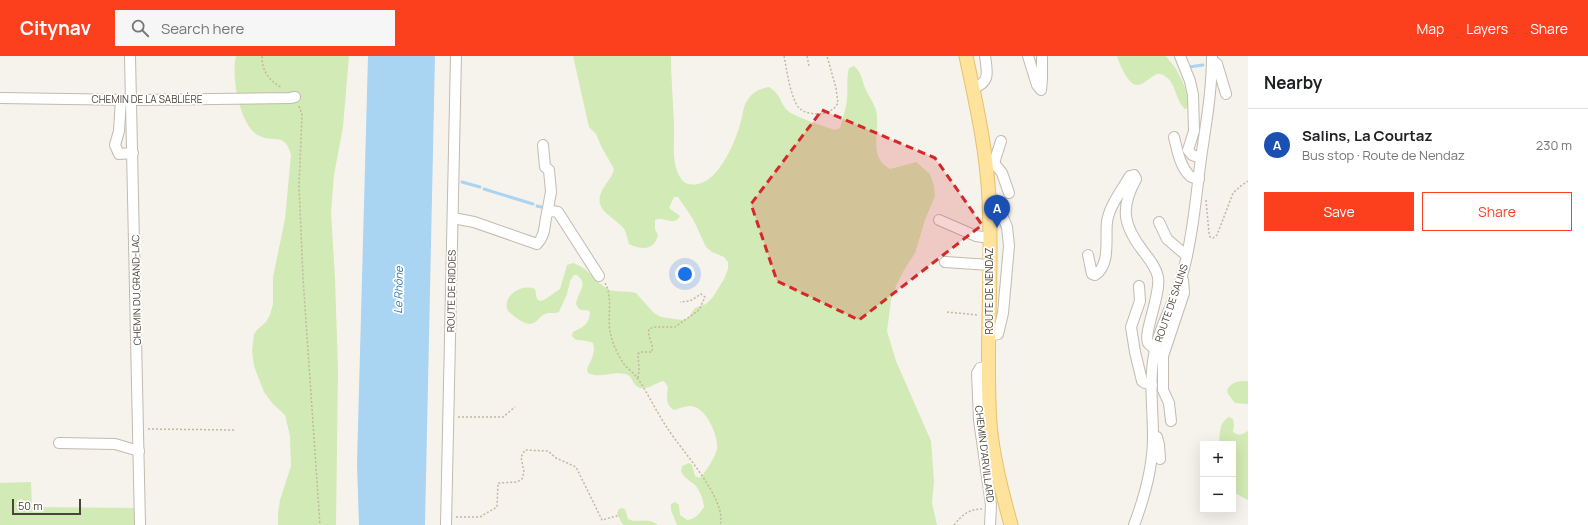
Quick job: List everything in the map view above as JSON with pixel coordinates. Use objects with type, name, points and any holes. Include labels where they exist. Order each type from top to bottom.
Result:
[{"type":"main road","name":"ROUTE DE NENDAZ","points":[[966,56],[990,163],[989,399],[992,442],[1011,525]]},
{"type":"street","name":"CHEMIN DU GRAND-LAC","points":[[130,56],[140,525]]},
{"type":"street","name":"ROUTE DE RIDDES","points":[[446,521],[456,56]]},
{"type":"street","points":[[973,88],[982,85],[985,80],[987,71],[985,56]]},
{"type":"street","points":[[1028,56],[1037,85],[1041,90],[1042,58]]},
{"type":"street","points":[[1180,56],[1190,81],[1193,95],[1194,131],[1188,150],[1192,155],[1201,158]]},
{"type":"street","points":[[1212,58],[1217,64],[1226,94]]},
{"type":"street","name":"ROUTE DE SALINS","points":[[1134,525],[1148,482],[1152,454],[1152,367],[1155,349],[1162,326],[1182,276],[1187,256],[1210,100],[1212,58]]},
{"type":"street","name":"CHEMIN DE LA SABLIÈRE","points":[[0,98],[132,100],[295,97]]},
{"type":"street","points":[[121,99],[119,131],[115,145],[119,154],[133,153]]},
{"type":"street","points":[[1174,137],[1180,160],[1188,174],[1198,183]]},
{"type":"street","points":[[1001,141],[990,163],[1002,173],[1010,193]]},
{"type":"street","points":[[453,218],[474,222],[537,244],[544,233],[551,192],[549,170],[545,167],[543,145]]},
{"type":"street","points":[[1088,255],[1090,270],[1092,274],[1096,275],[1101,269],[1105,257],[1107,220],[1111,209],[1130,176],[1134,175],[1136,179],[1128,195],[1125,218],[1131,234],[1153,265],[1157,276],[1157,294],[1147,337],[1149,344],[1155,349]]},
{"type":"street","points":[[989,199],[995,200],[997,203],[1007,227],[1009,246],[1003,313],[999,331],[995,336],[989,336]]},
{"type":"street","points":[[547,213],[552,211],[558,212],[598,276]]},
{"type":"street","points":[[939,220],[976,236],[990,238]]},
{"type":"street","points":[[1159,222],[1167,239],[1187,256]]},
{"type":"street","points":[[945,262],[990,265]]},
{"type":"street","points":[[1171,421],[1169,403],[1162,390],[1163,356],[1184,294],[1182,276]]},
{"type":"street","points":[[1139,286],[1140,301],[1131,327],[1142,381],[1152,385]]},
{"type":"street","name":"CHEMIN D'ARVILLARD","points":[[989,366],[984,366],[979,370],[977,380],[979,420],[992,509],[990,525]]},
{"type":"street","points":[[1153,432],[1158,438],[1160,459]]},
{"type":"street","points":[[59,443],[115,444],[139,451]]},
{"type":"path","points":[[262,56],[262,63],[266,75],[272,82],[292,93],[298,102],[302,115],[299,193],[303,278],[320,525]]},
{"type":"path","points":[[784,56],[796,103],[799,108],[813,114],[825,113],[832,110],[838,103],[836,88],[827,56]]},
{"type":"path","points":[[807,56],[809,66]]},
{"type":"path","points":[[1198,183],[1204,189],[1207,202],[1209,233],[1210,237],[1213,238],[1217,235],[1233,193],[1242,184],[1248,181]]},
{"type":"path","points":[[598,276],[606,284],[609,295],[608,324],[611,338],[623,363],[638,378],[667,429],[696,467],[718,502],[721,517],[720,525]]},
{"type":"path","points":[[638,378],[638,354],[640,352],[652,352],[653,348],[648,333],[649,329],[654,327],[676,327],[699,310],[705,297],[700,294],[690,301],[680,302]]},
{"type":"path","points":[[947,312],[990,315]]},
{"type":"path","points":[[448,417],[503,417],[515,407]]},
{"type":"path","points":[[138,429],[236,430]]},
{"type":"path","points":[[446,521],[480,517],[497,508],[498,483],[517,482],[522,479],[524,472],[521,457],[525,450],[536,449],[548,451],[556,458],[576,467],[602,520],[620,515]]},
{"type":"path","points":[[954,525],[970,510],[992,509]]},
{"type":"highlighted area","points":[[822,110],[935,158],[982,225],[859,320],[777,281],[751,204]]},
{"type":"green space","points":[[236,56],[349,56],[343,127],[334,175],[331,212],[338,370],[336,525],[278,525],[280,500],[291,466],[290,436],[285,415],[273,404],[264,392],[254,366],[252,351],[254,334],[266,322],[273,304],[273,277],[285,219],[291,155],[288,147],[282,140],[262,137],[256,134],[250,128],[245,119],[238,98],[236,86]]},
{"type":"green space","points":[[573,56],[671,56],[674,160],[678,174],[687,184],[698,184],[706,181],[720,167],[731,148],[746,103],[751,95],[759,90],[769,87],[779,96],[783,105],[788,111],[797,116],[835,130],[840,128],[847,103],[849,68],[854,66],[857,68],[876,110],[876,142],[879,158],[883,164],[890,169],[916,162],[930,174],[934,186],[935,196],[925,220],[915,253],[904,270],[891,300],[887,331],[896,361],[931,441],[934,481],[932,503],[937,525],[677,525],[671,510],[671,504],[675,502],[679,505],[680,515],[687,520],[699,514],[704,507],[697,487],[685,477],[681,471],[682,466],[689,463],[692,465],[695,476],[700,478],[710,464],[716,452],[717,444],[714,431],[708,419],[699,409],[692,406],[674,410],[671,408],[667,400],[668,387],[664,381],[646,388],[640,388],[635,385],[630,376],[625,374],[616,373],[592,375],[588,373],[587,369],[594,347],[593,343],[576,339],[572,336],[573,332],[583,327],[587,323],[590,312],[587,310],[580,310],[576,304],[582,288],[582,282],[577,275],[574,275],[570,281],[567,294],[559,312],[545,314],[534,323],[529,324],[515,317],[508,311],[507,301],[514,292],[518,290],[524,288],[535,289],[537,299],[540,301],[544,300],[560,289],[567,265],[573,263],[584,268],[608,289],[636,293],[654,313],[661,317],[682,320],[688,318],[695,308],[706,304],[713,297],[728,269],[728,262],[724,257],[712,252],[706,247],[693,219],[678,197],[674,197],[669,208],[680,216],[674,221],[662,219],[655,220],[655,229],[658,235],[654,244],[647,248],[629,244],[624,229],[621,225],[604,211],[601,206],[600,196],[614,169],[596,134],[589,127]]},
{"type":"green space","points":[[1117,56],[1166,56],[1176,69],[1183,83],[1188,100],[1187,108],[1185,109],[1179,101],[1170,80],[1165,76],[1157,74],[1143,83],[1135,85],[1128,79]]},
{"type":"green space","points":[[1248,381],[1248,404],[1235,403],[1228,394],[1227,390],[1233,383]]},
{"type":"green space","points":[[1229,417],[1233,419],[1233,432],[1240,434],[1248,431],[1248,500],[1236,494],[1236,441],[1219,441],[1222,425]]},
{"type":"green space","points":[[31,482],[32,507],[137,508],[137,525],[0,525],[0,483]]},
{"type":"green space","points":[[619,509],[625,509],[628,519],[635,521],[646,520],[654,522],[658,525],[624,525],[617,513]]},
{"type":"water","name":"Le Rhône","points":[[368,56],[435,56],[425,525],[359,525],[357,464]]},
{"type":"waterway","points":[[1189,67],[1203,65]]},
{"type":"waterway","points":[[462,182],[480,187]]},
{"type":"waterway","points":[[484,189],[533,204]]},
{"type":"waterway","points":[[537,206],[545,208]]},
{"type":"place","name":"Salins, La Courtaz","points":[[997,228]]}]
